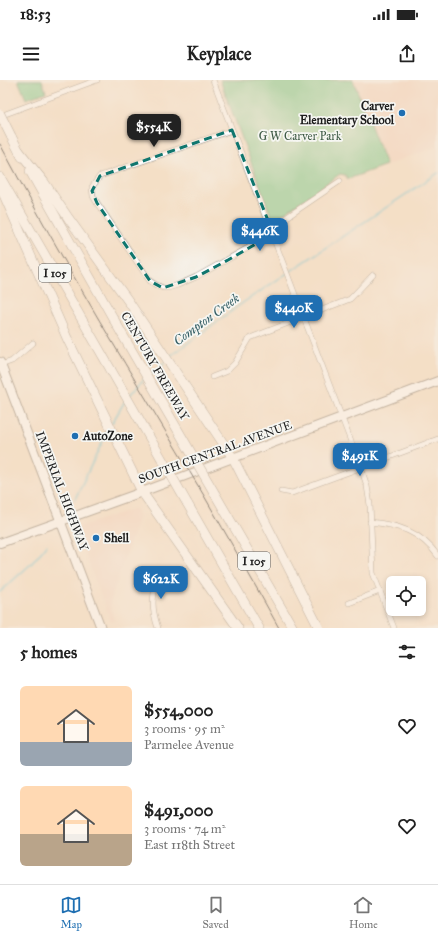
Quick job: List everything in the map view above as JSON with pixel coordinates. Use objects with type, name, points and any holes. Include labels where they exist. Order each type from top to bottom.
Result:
[{"type":"highway","name":"CENTURY FREEWAY","points":[[0,115],[122,334],[293,628]]},
{"type":"highway","points":[[19,151],[44,182],[129,302],[233,458],[319,628]]},
{"type":"highway","name":"I 105","points":[[0,177],[259,628]]},
{"type":"highway","points":[[0,186],[55,310],[118,439],[142,492],[238,628]]},
{"type":"main road","name":"IMPERIAL HIGHWAY","points":[[1,364],[101,628]]},
{"type":"main road","name":"SOUTH CENTRAL AVENUE","points":[[0,543],[142,492],[438,381]]},
{"type":"street","points":[[0,115],[97,80]]},
{"type":"street","points":[[213,80],[271,228],[284,268],[367,486],[370,505],[373,573],[394,628]]},
{"type":"street","points":[[232,130],[100,176],[92,186],[93,196],[97,203],[150,281],[156,286],[168,288],[184,283],[221,264],[266,238],[271,228],[340,181]]},
{"type":"street","points":[[212,377],[227,371],[235,363],[250,338],[350,299],[373,275]]},
{"type":"street","points":[[1,364],[12,361],[33,343]]},
{"type":"street","points":[[281,491],[292,493],[438,439]]},
{"type":"street","points":[[370,522],[399,526],[410,531],[419,536],[438,556]]},
{"type":"street","points":[[158,572],[152,598],[158,628]]},
{"type":"street","points":[[349,603],[380,591]]},
{"type":"highlighted area","points":[[232,130],[271,228],[266,238],[228,260],[196,277],[163,288],[150,281],[97,203],[92,191],[100,176]]},
{"type":"shaded area","name":"Carver Elementary School","points":[[353,80],[438,80],[438,146],[386,165]]},
{"type":"shaded area","points":[[135,508],[139,516],[110,602],[114,621],[111,622],[78,534],[79,527]]},
{"type":"green space","points":[[18,80],[42,80],[46,92],[26,99]]},
{"type":"green space","name":"G W Carver Park","points":[[220,80],[353,80],[386,165],[348,179],[345,175],[340,174],[273,221]]},
{"type":"waterway","name":"Compton Creek","points":[[170,356],[244,302],[438,173]]},
{"type":"waterway","name":"Compton Creek","points":[[149,375],[165,362]]},
{"type":"waterway","name":"Compton Creek","points":[[130,395],[145,378]]},
{"type":"waterway","name":"Compton Creek","points":[[112,423],[125,401]]},
{"type":"waterway","name":"Compton Creek","points":[[75,499],[108,430]]},
{"type":"waterway","points":[[0,592],[32,563],[47,545]]},
{"type":"tram line","points":[[0,144],[74,276],[203,494],[279,628]]},
{"type":"place","name":"Carver Elementary School","points":[[402,113]]},
{"type":"place","name":"AutoZone","points":[[75,436]]},
{"type":"place","name":"Shell","points":[[96,538]]}]
